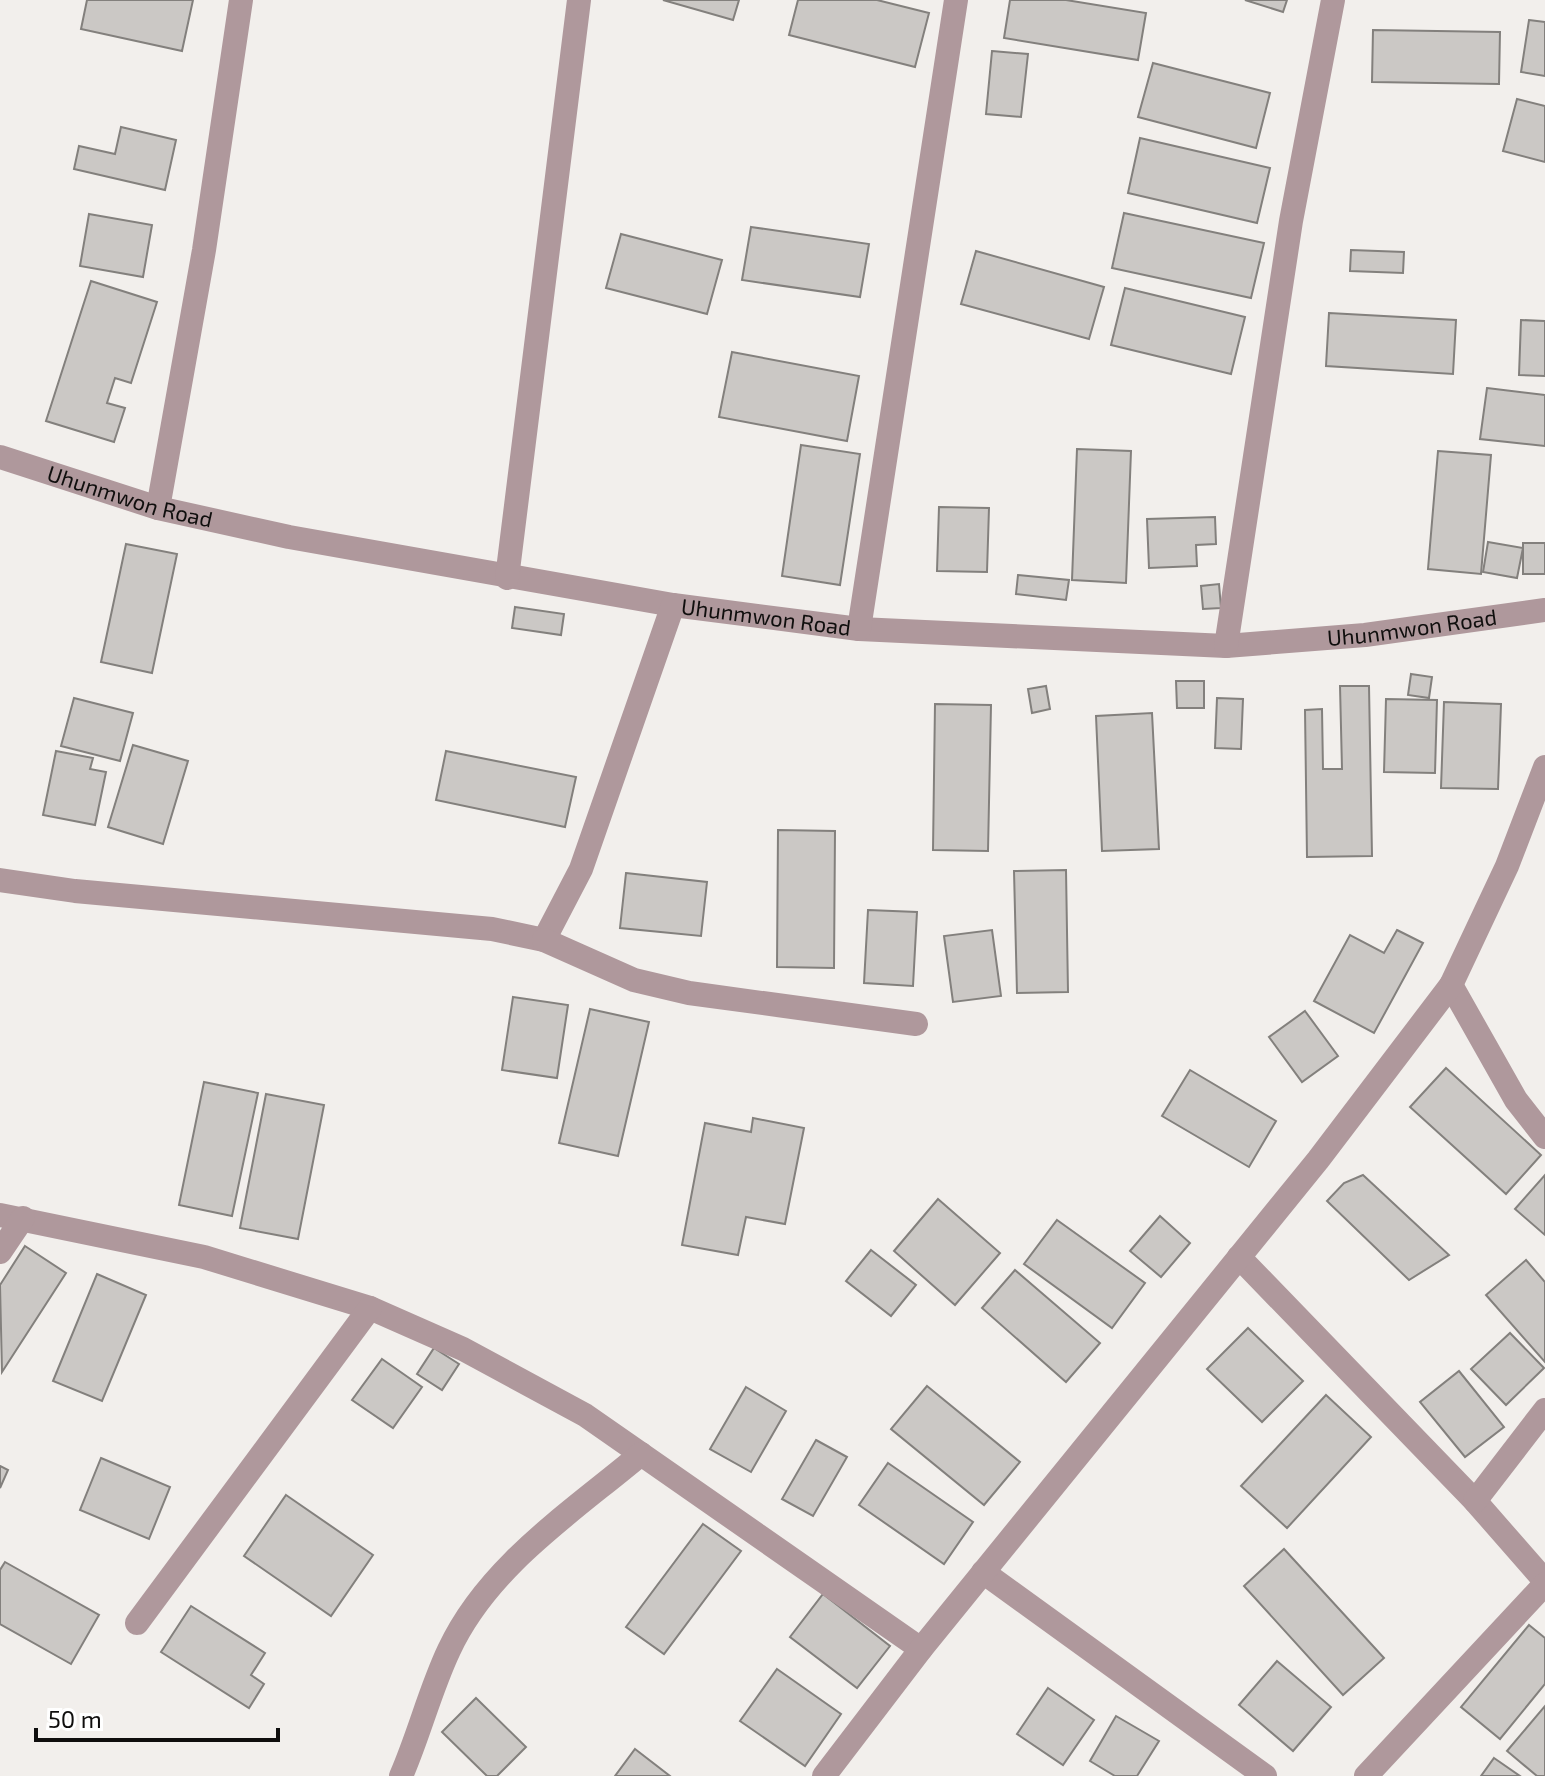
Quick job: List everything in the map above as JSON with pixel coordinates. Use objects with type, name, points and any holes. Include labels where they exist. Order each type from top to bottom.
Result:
[{"type":"street","points":[[158,508],[204,250],[241,0]]},
{"type":"street","points":[[507,578],[579,0]]},
{"type":"street","points":[[859,629],[956,0]]},
{"type":"street","points":[[1226,646],[1291,221],[1333,0]]},
{"type":"street","name":"Uhunmwon Road","points":[[0,457],[158,508],[507,578],[673,605],[859,629],[1226,646],[1365,635],[1545,610]]},
{"type":"street","points":[[544,940],[581,869],[673,605]]},
{"type":"street","points":[[824,1776],[921,1649],[1239,1257],[1451,985],[1507,866],[1545,767]]},
{"type":"street","points":[[0,880],[75,891],[492,929],[544,940],[634,980],[689,993],[916,1024]]},
{"type":"street","points":[[1451,985],[1516,1100],[1545,1137]]},
{"type":"street","points":[[0,1252],[11,1216],[204,1257],[370,1308],[477,1356],[585,1415],[921,1649]]},
{"type":"street","points":[[1239,1257],[1475,1501],[1545,1582],[1366,1776]]},
{"type":"street","points":[[137,1623],[370,1308]]},
{"type":"street","points":[[1475,1501],[1545,1410]]},
{"type":"street","points":[[401,1776],[450,1649],[480,1599],[516,1559],[641,1454]]},
{"type":"street","points":[[983,1572],[1265,1776]]},
{"type":"building","points":[[87,0],[193,0],[182,51],[81,29]]},
{"type":"building","points":[[663,0],[739,0],[733,20]]},
{"type":"building","points":[[798,0],[877,0],[929,13],[915,67],[789,35]]},
{"type":"building","points":[[1010,0],[1066,0],[1146,13],[1138,60],[1004,38]]},
{"type":"building","points":[[1245,0],[1287,0],[1283,12]]},
{"type":"building","points":[[1529,20],[1545,22],[1545,76],[1521,72]]},
{"type":"building","points":[[1373,30],[1500,32],[1499,84],[1372,82]]},
{"type":"building","points":[[992,51],[1028,54],[1021,117],[986,114]]},
{"type":"building","points":[[1153,63],[1270,93],[1256,148],[1138,117]]},
{"type":"building","points":[[1517,99],[1545,106],[1545,162],[1503,151]]},
{"type":"building","points":[[121,127],[176,140],[165,190],[74,169],[79,146],[115,154]]},
{"type":"building","points":[[1140,138],[1270,168],[1257,223],[1128,193]]},
{"type":"building","points":[[1124,213],[1264,243],[1251,298],[1112,268]]},
{"type":"building","points":[[89,214],[152,225],[143,277],[80,266]]},
{"type":"building","points":[[751,227],[869,244],[860,297],[742,280]]},
{"type":"building","points":[[621,234],[722,260],[707,314],[606,288]]},
{"type":"building","points":[[1351,250],[1404,252],[1403,273],[1350,271]]},
{"type":"building","points":[[976,251],[1104,287],[1089,339],[961,304]]},
{"type":"building","points":[[91,281],[157,302],[131,383],[115,378],[107,403],[125,408],[114,442],[46,421]]},
{"type":"building","points":[[1125,288],[1245,317],[1231,374],[1111,345]]},
{"type":"building","points":[[1329,313],[1456,320],[1453,374],[1326,366]]},
{"type":"building","points":[[1521,320],[1545,321],[1545,376],[1519,375]]},
{"type":"building","points":[[732,352],[859,376],[847,441],[719,417]]},
{"type":"building","points":[[1487,388],[1545,395],[1545,446],[1480,439]]},
{"type":"building","points":[[801,445],[860,454],[840,585],[782,576]]},
{"type":"building","points":[[1077,449],[1131,451],[1126,583],[1072,580]]},
{"type":"building","points":[[1438,451],[1491,455],[1481,574],[1428,569]]},
{"type":"building","points":[[939,507],[989,508],[987,572],[937,571]]},
{"type":"building","points":[[1215,517],[1216,544],[1196,545],[1197,566],[1149,568],[1147,519]]},
{"type":"building","points":[[1488,542],[1523,548],[1517,578],[1483,572]]},
{"type":"building","points":[[1523,543],[1545,543],[1545,574],[1523,574]]},
{"type":"building","points":[[126,544],[177,554],[152,673],[101,662]]},
{"type":"building","points":[[1018,575],[1069,580],[1066,600],[1016,594]]},
{"type":"building","points":[[1219,584],[1221,608],[1203,609],[1201,586]]},
{"type":"building","points":[[515,607],[564,614],[561,635],[512,628]]},
{"type":"building","points":[[1411,674],[1432,677],[1429,698],[1408,695]]},
{"type":"building","points":[[1176,681],[1204,681],[1204,708],[1177,708]]},
{"type":"building","points":[[1046,686],[1050,709],[1032,713],[1028,689]]},
{"type":"building","points":[[1340,686],[1369,686],[1372,856],[1307,857],[1305,710],[1322,709],[1323,769],[1342,769]]},
{"type":"building","points":[[74,698],[133,713],[120,761],[61,746]]},
{"type":"building","points":[[1217,698],[1243,699],[1241,749],[1215,748]]},
{"type":"building","points":[[1386,699],[1437,700],[1435,773],[1384,772]]},
{"type":"building","points":[[1444,702],[1501,704],[1498,789],[1441,788]]},
{"type":"building","points":[[935,704],[991,705],[988,851],[933,850]]},
{"type":"building","points":[[1152,713],[1159,849],[1102,851],[1096,716]]},
{"type":"building","points":[[133,745],[188,761],[163,844],[108,827]]},
{"type":"building","points":[[56,751],[93,758],[90,769],[106,772],[95,825],[43,815]]},
{"type":"building","points":[[446,751],[576,777],[565,827],[436,800]]},
{"type":"building","points":[[778,830],[835,831],[834,968],[777,967]]},
{"type":"building","points":[[1066,870],[1068,992],[1017,993],[1014,871]]},
{"type":"building","points":[[626,873],[707,882],[701,936],[620,928]]},
{"type":"building","points":[[868,910],[917,912],[913,986],[864,983]]},
{"type":"building","points":[[992,930],[1001,996],[953,1002],[944,936]]},
{"type":"building","points":[[1397,930],[1423,943],[1374,1033],[1314,1001],[1350,935],[1384,953]]},
{"type":"building","points":[[513,997],[568,1005],[557,1078],[502,1070]]},
{"type":"building","points":[[590,1009],[649,1022],[618,1156],[559,1143]]},
{"type":"building","points":[[1305,1011],[1338,1056],[1302,1082],[1269,1037]]},
{"type":"building","points":[[1446,1068],[1541,1155],[1506,1194],[1410,1107]]},
{"type":"building","points":[[1190,1070],[1276,1121],[1249,1167],[1162,1116]]},
{"type":"building","points":[[204,1082],[258,1093],[232,1216],[179,1205]]},
{"type":"building","points":[[266,1094],[324,1105],[298,1239],[240,1228]]},
{"type":"building","points":[[753,1118],[804,1128],[785,1224],[746,1217],[738,1255],[682,1245],[705,1123],[751,1132]]},
{"type":"building","points":[[1363,1175],[1449,1255],[1409,1280],[1327,1201],[1344,1183]]},
{"type":"building","points":[[1545,1175],[1545,1235],[1515,1209]]},
{"type":"building","points":[[938,1199],[1000,1253],[955,1305],[894,1251]]},
{"type":"building","points":[[1160,1216],[1190,1243],[1161,1277],[1130,1251]]},
{"type":"building","points":[[1057,1220],[1145,1283],[1112,1328],[1024,1264]]},
{"type":"building","points":[[25,1246],[66,1273],[2,1372],[0,1285]]},
{"type":"building","points":[[871,1250],[916,1285],[891,1316],[846,1281]]},
{"type":"building","points":[[1526,1260],[1545,1282],[1545,1362],[1486,1295]]},
{"type":"building","points":[[1015,1270],[1100,1343],[1066,1382],[982,1308]]},
{"type":"building","points":[[97,1274],[146,1295],[102,1401],[53,1381]]},
{"type":"building","points":[[1248,1328],[1303,1381],[1262,1422],[1207,1369]]},
{"type":"building","points":[[1510,1333],[1544,1368],[1506,1405],[1471,1369]]},
{"type":"building","points":[[434,1348],[459,1364],[442,1390],[417,1374]]},
{"type":"building","points":[[382,1359],[422,1387],[393,1428],[352,1400]]},
{"type":"building","points":[[1459,1371],[1504,1427],[1465,1457],[1420,1402]]},
{"type":"building","points":[[927,1386],[1020,1462],[984,1505],[891,1429]]},
{"type":"building","points":[[746,1387],[786,1411],[751,1472],[710,1449]]},
{"type":"building","points":[[1326,1395],[1371,1437],[1287,1528],[1241,1486]]},
{"type":"building","points":[[816,1440],[847,1457],[813,1516],[782,1499]]},
{"type":"building","points":[[101,1458],[170,1487],[149,1539],[80,1510]]},
{"type":"building","points":[[888,1463],[973,1522],[944,1564],[859,1505]]},
{"type":"building","points":[[0,1466],[8,1470],[0,1488]]},
{"type":"building","points":[[286,1495],[373,1555],[331,1616],[244,1556]]},
{"type":"building","points":[[703,1524],[741,1551],[664,1654],[626,1627]]},
{"type":"building","points":[[1284,1549],[1384,1658],[1343,1695],[1244,1586]]},
{"type":"building","points":[[5,1562],[99,1615],[71,1664],[0,1624],[0,1570]]},
{"type":"building","points":[[823,1594],[890,1646],[857,1688],[790,1637]]},
{"type":"building","points":[[191,1606],[265,1653],[251,1675],[264,1684],[249,1708],[161,1652]]},
{"type":"building","points":[[1529,1625],[1545,1638],[1545,1684],[1500,1739],[1461,1707]]},
{"type":"building","points":[[1277,1661],[1331,1707],[1293,1751],[1239,1705]]},
{"type":"building","points":[[777,1669],[841,1714],[805,1766],[740,1721]]},
{"type":"building","points":[[1048,1688],[1094,1720],[1063,1765],[1017,1734]]},
{"type":"building","points":[[476,1698],[526,1747],[497,1776],[487,1776],[442,1732]]},
{"type":"building","points":[[1545,1706],[1545,1776],[1537,1776],[1507,1751]]},
{"type":"building","points":[[1116,1716],[1159,1741],[1137,1776],[1115,1776],[1090,1761]]},
{"type":"building","points":[[635,1749],[670,1776],[615,1776]]},
{"type":"building","points":[[1494,1758],[1520,1776],[1481,1776]]}]
